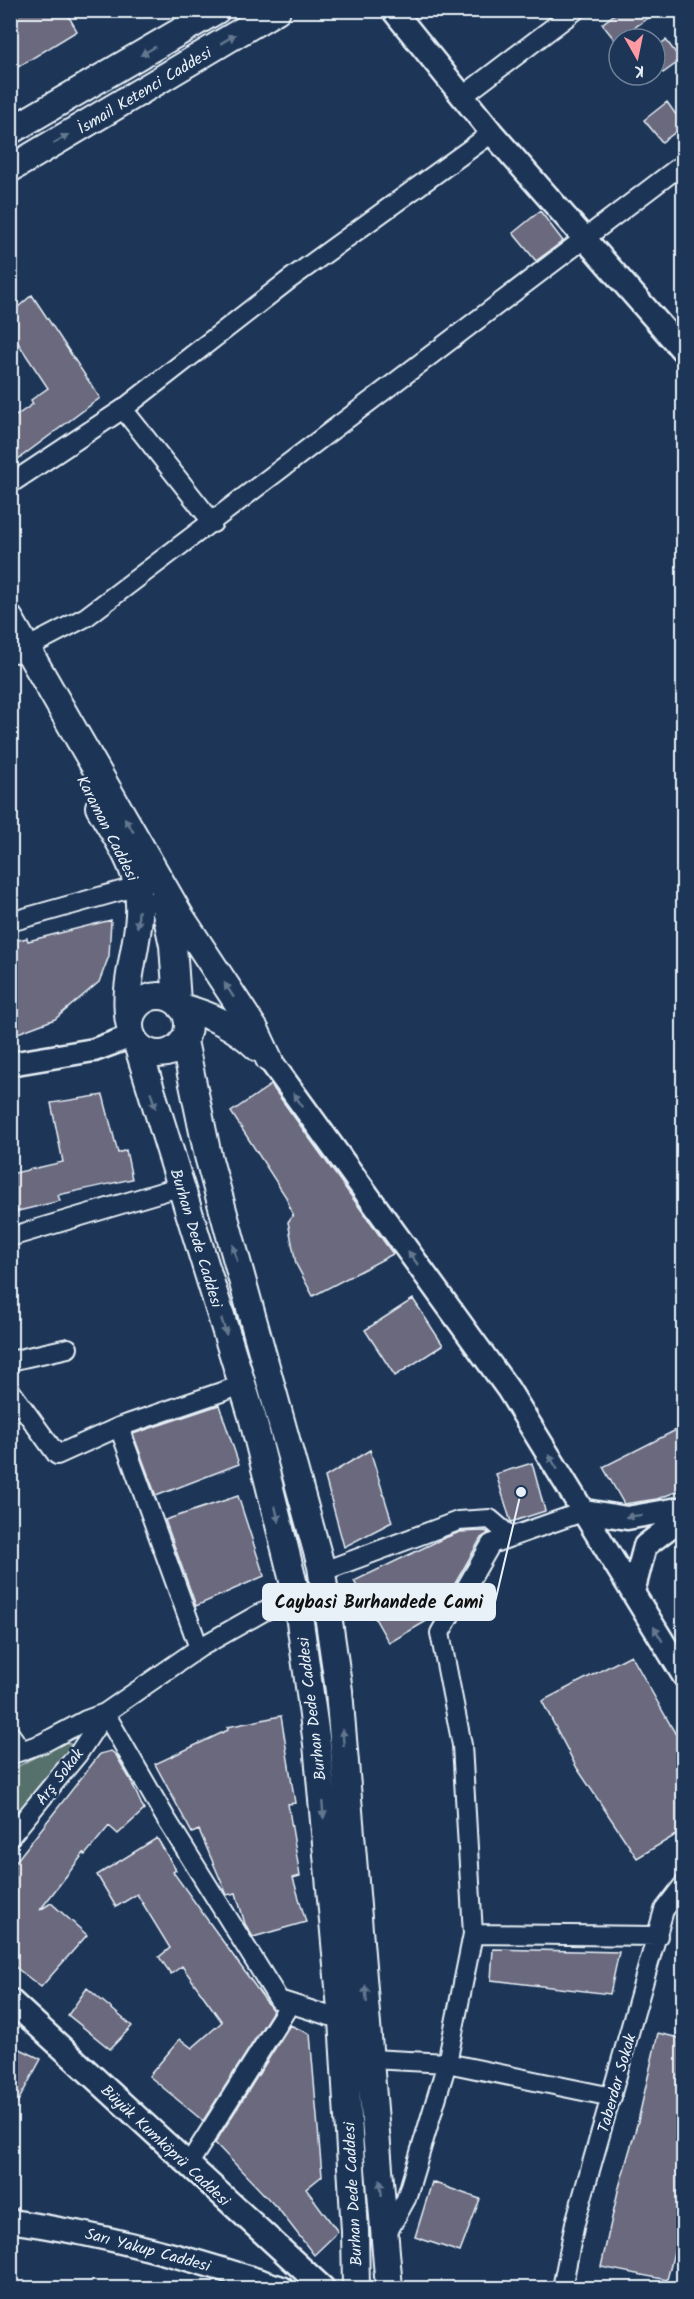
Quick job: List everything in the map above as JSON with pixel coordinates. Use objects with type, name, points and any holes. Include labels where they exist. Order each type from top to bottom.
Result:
[{"type":"main road","name":"İsmail Ketenci Caddesi","points":[[10,131],[217,10]]},
{"type":"main road","name":"İsmail Ketenci Caddesi","points":[[10,169],[277,10]]},
{"type":"main road","name":"Karaman Caddesi","points":[[10,619],[18,649],[119,844],[148,881],[181,917],[256,1031],[268,1059]]},
{"type":"main road","name":"Karaman Caddesi","points":[[148,881],[173,945],[179,1005]]},
{"type":"main road","name":"Karaman Caddesi","points":[[133,1036],[126,1010],[127,980],[148,881]]},
{"type":"main road","points":[[179,1005],[188,1024],[184,1041],[171,1052],[153,1054],[133,1036],[135,1008],[142,1002],[160,996],[212,1016],[233,1027],[268,1059]]},
{"type":"main road","name":"Burhan Dede Caddesi","points":[[133,1036],[182,1186],[252,1416],[296,1593],[317,1744],[342,2019],[355,2231],[356,2289]]},
{"type":"main road","name":"Burhan Dede Caddesi","points":[[184,1041],[208,1156],[321,1572],[339,1691],[389,2289]]},
{"type":"street","points":[[393,10],[492,133],[684,352]]},
{"type":"street","points":[[463,96],[576,10]]},
{"type":"street","points":[[10,484],[123,409],[290,279],[492,133]]},
{"type":"street","points":[[18,649],[86,617],[213,523],[684,163]]},
{"type":"street","points":[[123,409],[213,523]]},
{"type":"street","points":[[10,922],[148,881]]},
{"type":"street","points":[[10,1064],[94,1050],[133,1036]]},
{"type":"street","points":[[268,1059],[508,1389],[585,1511],[684,1676]]},
{"type":"street","points":[[10,1238],[182,1186]]},
{"type":"street","points":[[10,1360],[68,1347]]},
{"type":"street","points":[[10,1390],[57,1455],[119,1427],[242,1385]]},
{"type":"street","points":[[119,1427],[199,1648]]},
{"type":"street","points":[[385,2237],[406,2199],[447,2063],[473,1934],[462,1745],[440,1634],[491,1544],[585,1511],[627,1518],[684,1508]]},
{"type":"street","points":[[633,1592],[645,1546],[684,1516]]},
{"type":"street","points":[[321,1572],[458,1521],[490,1520],[510,1536]]},
{"type":"street","points":[[10,1734],[16,1753],[43,1743],[86,1720],[105,1713],[199,1648],[296,1593]]},
{"type":"street","points":[[105,1713],[165,1817],[279,2000],[342,2019]]},
{"type":"street","name":"Arş Sokak","points":[[10,1837],[78,1754],[105,1713]]},
{"type":"street","name":"Taberdar Sokak","points":[[562,2289],[575,2223],[664,1910],[684,1884]]},
{"type":"street","points":[[473,1934],[658,1936]]},
{"type":"street","name":"Büyük Kumköprü Caddesi","points":[[10,2000],[323,2289]]},
{"type":"street","points":[[188,2165],[290,2004]]},
{"type":"street","points":[[371,2059],[447,2063],[612,2097]]},
{"type":"street","name":"Sarı Yakup Caddesi","points":[[10,2221],[75,2230],[177,2255],[282,2289]]},
{"type":"green space","points":[[64,1741],[72,1745],[70,1752],[11,1825],[11,1770]]},
{"type":"building","points":[[10,10],[65,10],[77,31],[10,72]]},
{"type":"building","points":[[620,10],[660,10],[635,27],[607,27],[607,30],[602,24]]},
{"type":"building","points":[[667,41],[681,60],[667,70]]},
{"type":"building","points":[[667,102],[684,126],[662,142],[644,120]]},
{"type":"building","points":[[540,211],[563,241],[536,261],[513,233]]},
{"type":"building","points":[[32,295],[100,398],[10,465],[10,420],[33,404],[31,400],[48,388],[10,331],[10,314]]},
{"type":"building","points":[[111,920],[109,956],[99,982],[55,1019],[10,1036],[10,942],[27,938],[28,941]]},
{"type":"building","points":[[271,1085],[393,1254],[313,1296],[296,1264],[288,1222],[293,1215],[286,1197],[231,1112]]},
{"type":"building","points":[[103,1095],[118,1153],[126,1150],[132,1179],[58,1195],[60,1201],[10,1213],[10,1174],[63,1162],[51,1103]]},
{"type":"building","points":[[413,1299],[443,1345],[395,1376],[365,1330]]},
{"type":"building","points":[[219,1405],[239,1464],[156,1496],[133,1434]]},
{"type":"building","points":[[684,1426],[684,1489],[657,1499],[624,1504],[603,1467]]},
{"type":"building","points":[[370,1450],[392,1522],[344,1547],[325,1477]]},
{"type":"building","points":[[532,1463],[545,1511],[511,1522],[496,1474]]},
{"type":"building","points":[[238,1496],[264,1576],[196,1606],[165,1520]]},
{"type":"building","points":[[485,1531],[489,1533],[481,1538],[437,1615],[389,1643],[354,1581],[460,1532]]},
{"type":"building","points":[[631,1655],[679,1740],[684,1738],[684,1830],[637,1858],[577,1768],[542,1701]]},
{"type":"building","points":[[281,1716],[295,1803],[288,1804],[300,1876],[293,1878],[306,1922],[253,1937],[245,1924],[236,1893],[227,1895],[199,1830],[192,1833],[155,1764],[228,1730],[227,1727]]},
{"type":"building","points":[[111,1751],[116,1755],[130,1779],[144,1810],[118,1834],[109,1826],[85,1855],[84,1853],[40,1910],[51,1903],[87,1935],[41,1987],[10,1963],[10,1869],[100,1754]]},
{"type":"building","points":[[157,1838],[176,1870],[173,1872],[273,2011],[203,2121],[149,2076],[180,2039],[192,2048],[222,2022],[182,1966],[171,1974],[159,1957],[170,1948],[137,1894],[116,1907],[97,1875]]},
{"type":"building","points":[[493,1949],[619,1952],[610,1994],[491,1980]]},
{"type":"building","points":[[87,1988],[132,2026],[110,2049],[68,2015]]},
{"type":"building","points":[[290,2025],[310,2034],[322,2176],[306,2189],[338,2232],[314,2255],[280,2211],[215,2143]]},
{"type":"building","points":[[658,2033],[684,2039],[684,2212],[667,2280],[601,2267]]},
{"type":"building","points":[[10,2044],[41,2059],[10,2116]]},
{"type":"building","points":[[432,2182],[480,2199],[460,2252],[415,2237]]},
{"type":"place","name":"Caybasi Burhandede Cami","points":[[521,1492]]}]
